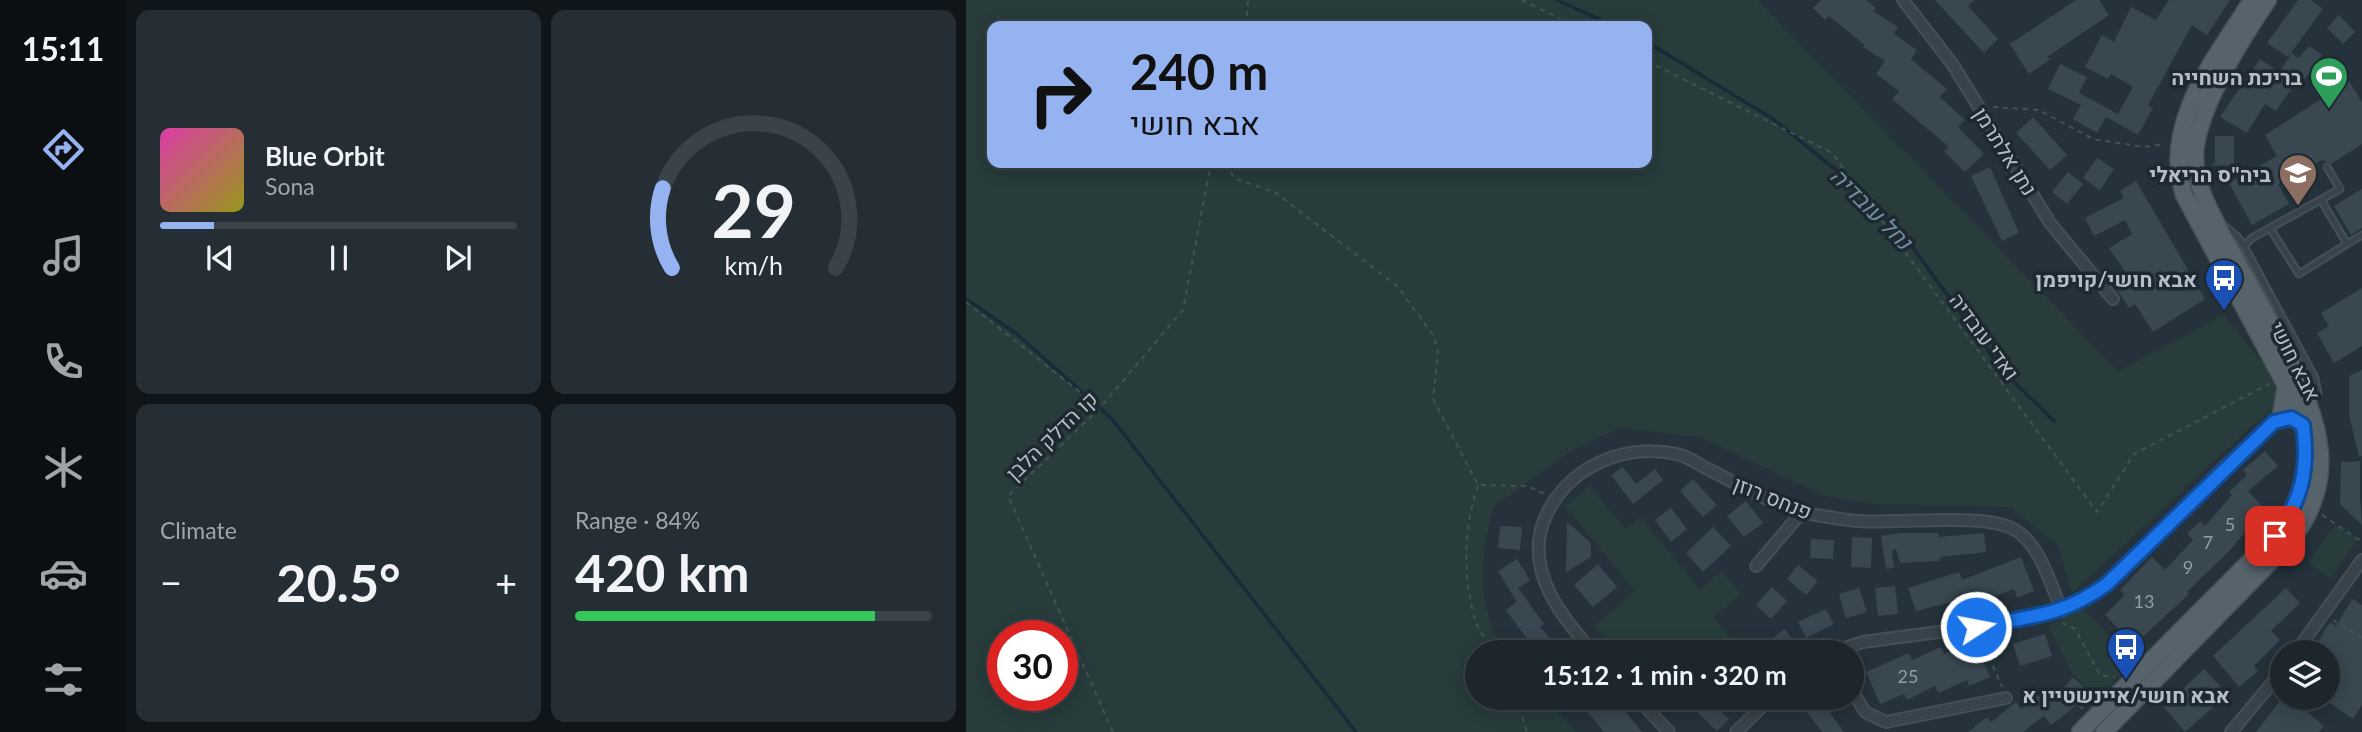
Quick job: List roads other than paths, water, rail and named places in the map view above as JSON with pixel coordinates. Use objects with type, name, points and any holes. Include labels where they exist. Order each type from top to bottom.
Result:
[{"type":"main road","name":"אבא חושי","points":[[2080,732],[2221,593],[2288,520],[2297,505],[2304,477],[2298,402],[2184,195],[2179,170],[2179,141],[2189,105],[2252,0]]},
{"type":"main road","name":"אבא חושי","points":[[2104,732],[2288,544],[2312,508],[2321,462],[2298,402],[2199,186],[2195,156],[2197,132],[2203,111],[2268,0]]},
{"type":"main road","points":[[2278,418],[2298,402]]},
{"type":"street","name":"נתן אלתרמן","points":[[1903,0],[1953,65],[2050,223],[2113,299]]},
{"type":"street","points":[[1864,642],[1976,627],[2062,611],[2107,584],[2278,418],[2298,402]]},
{"type":"street","points":[[2278,418],[2291,418],[2298,402]]},
{"type":"street","name":"פנחס רוזן","points":[[1583,640],[1554,605],[1540,569],[1538,540],[1547,513],[1570,482],[1592,464],[1620,454],[1648,452],[1678,454],[1801,513],[1858,521],[1990,522],[2012,527],[2022,534],[2035,552],[2062,611]]},
{"type":"street","points":[[1756,566],[1801,513]]},
{"type":"street","points":[[2304,640],[2362,560]]},
{"type":"street","points":[[2231,732],[2270,685]]},
{"type":"street","points":[[1864,710],[1886,722],[2006,698]]},
{"type":"street","points":[[1648,710],[1669,732]]},
{"type":"street","points":[[1736,732],[1758,710]]},
{"type":"lane","points":[[2244,246],[2252,238],[2271,230],[2340,188],[2327,167]]},
{"type":"lane","points":[[2321,200],[2347,244]]},
{"type":"lane","points":[[2217,223],[2234,232],[2244,246],[2317,382],[2318,394],[2298,402]]},
{"type":"lane","points":[[2271,230],[2299,274],[2362,235]]},
{"type":"waterway","name":"נחל עובדיה","points":[[1557,0],[1603,21]]},
{"type":"waterway","name":"נחל עובדיה","points":[[1652,45],[1773,119],[1847,179],[1910,244],[2003,371],[2054,421]]},
{"type":"waterway","points":[[966,299],[1017,334],[1112,419],[1356,732]]},
{"type":"place","name":"בריכת השחייה","points":[[2329,110]]},
{"type":"place","name":"ביה\"ס הריאלי","points":[[2298,207]]},
{"type":"place","name":"אבא חושי/קויפמן","points":[[2224,312]]},
{"type":"place","name":"אבא חושי/איינשטיין א","points":[[2126,681]]}]
